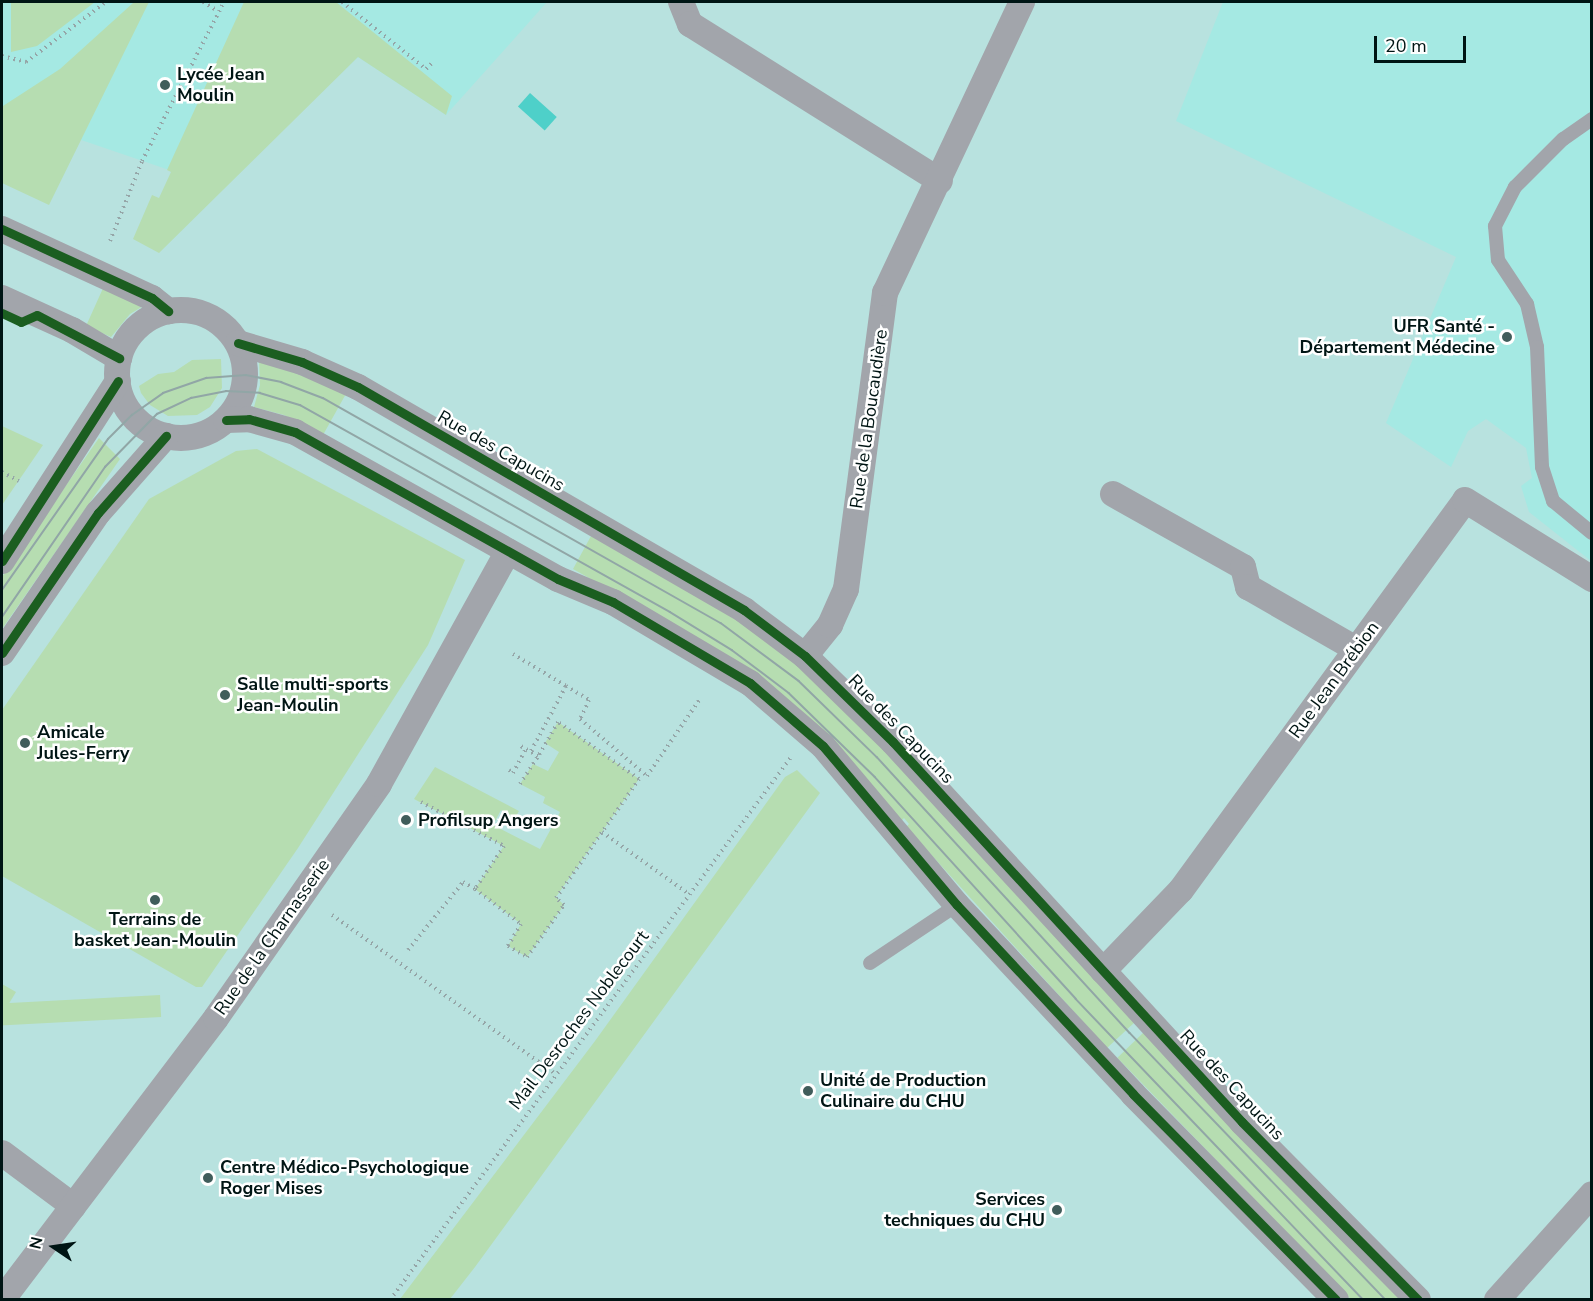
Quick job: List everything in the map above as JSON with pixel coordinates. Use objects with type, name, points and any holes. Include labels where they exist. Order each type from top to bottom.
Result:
[{"type":"street","points":[[681,2],[690,24],[940,181]]},
{"type":"street","name":"Rue de la Boucaudière","points":[[805,656],[830,626],[846,589],[885,293],[1023,2]]},
{"type":"street","points":[[2,229],[152,298],[168,311],[134,330],[118,369],[2,561]]},
{"type":"street","points":[[2,298],[72,330],[118,369],[132,415],[142,425],[166,436],[198,436],[226,420],[238,404],[245,383],[246,367],[238,343]]},
{"type":"street","name":"Rue des Capucins","points":[[168,311],[185,309],[208,315],[238,343],[293,359],[358,387],[744,610],[805,656],[893,742],[1242,1122],[1418,1299]]},
{"type":"street","points":[[226,420],[249,419],[295,432],[558,579],[613,602],[750,683],[809,734],[957,905],[1133,1094],[1336,1299]]},
{"type":"street","points":[[2,653],[98,513],[166,436]]},
{"type":"street","points":[[1113,494],[1243,567],[1248,587],[1356,649]]},
{"type":"street","name":"Rue Jean Brébion","points":[[1103,971],[1181,890],[1465,500],[1592,579]]},
{"type":"street","name":"Rue de la Charnasserie","points":[[2,1299],[216,1018],[379,784],[508,551]]},
{"type":"street","points":[[2,1153],[73,1206]]},
{"type":"street","points":[[1497,1299],[1592,1194]]},
{"type":"lane","points":[[1592,119],[1563,139],[1515,187],[1495,226],[1498,260],[1527,304],[1537,347],[1546,478],[1553,501],[1592,534]]},
{"type":"lane","points":[[870,963],[957,905]]},
{"type":"path","points":[[2,56],[26,62],[106,2]]},
{"type":"path","points":[[203,2],[218,11]]},
{"type":"path","points":[[110,241],[142,162],[224,2]]},
{"type":"path","points":[[342,2],[426,69],[432,63]]},
{"type":"path","points":[[2,472],[21,482]]},
{"type":"path","points":[[513,654],[589,700],[580,719],[647,776],[700,699]]},
{"type":"path","points":[[509,770],[513,772],[567,686]]},
{"type":"path","points":[[408,950],[463,882],[521,924],[508,946],[527,957],[564,904],[556,898],[639,779],[558,722],[520,784]]},
{"type":"path","points":[[791,758],[809,734]]},
{"type":"path","points":[[526,749],[538,756]]},
{"type":"path","points":[[421,802],[504,846],[475,890]]},
{"type":"path","points":[[602,832],[689,894]]},
{"type":"path","points":[[332,915],[556,1074]]},
{"type":"shaded area","name":"Lycée Jean Moulin","points":[[2,2],[547,2],[446,115],[358,57],[222,188],[2,113]]},
{"type":"shaded area","name":"UFR Santé - Département Médecine","points":[[1223,2],[1591,2],[1591,561],[1529,512],[1521,486],[1532,478],[1526,448],[1486,419],[1468,431],[1451,467],[1386,423],[1456,257],[1176,121]]},
{"type":"shaded area","points":[[530,93],[557,117],[545,130],[518,106]]},
{"type":"green space","points":[[11,2],[95,2],[37,46],[11,52]]},
{"type":"green space","points":[[149,2],[49,205],[2,183],[3,106],[60,69],[133,3]]},
{"type":"green space","points":[[244,2],[336,2],[452,96],[446,115],[358,57],[159,253],[133,239],[152,195],[159,198],[171,172],[167,170]]},
{"type":"green space","points":[[104,286],[145,305],[130,314],[111,337],[86,326]]},
{"type":"green space","points":[[221,359],[222,388],[210,407],[197,415],[168,416],[150,405],[141,393],[139,386],[158,374],[174,372],[192,360]]},
{"type":"green space","points":[[259,360],[347,392],[323,435],[284,415],[254,407],[260,385]]},
{"type":"green space","points":[[2,426],[43,445],[2,505]]},
{"type":"green space","points":[[99,438],[120,459],[2,629],[2,577]]},
{"type":"green space","points":[[257,449],[465,560],[428,645],[298,848],[202,987],[196,987],[2,876],[2,710],[149,499],[236,451]]},
{"type":"green space","points":[[591,536],[734,618],[780,650],[840,701],[1135,1022],[1107,1048],[906,827],[909,824],[904,818],[901,821],[696,638],[573,569]]},
{"type":"green space","points":[[558,722],[639,779],[556,897],[564,905],[527,957],[508,946],[521,924],[475,889],[504,846],[414,799],[435,767],[519,811],[515,818],[501,810],[493,825],[540,849],[560,812],[543,803],[545,797],[520,784],[533,764],[548,771],[559,752],[545,743]]},
{"type":"green space","points":[[797,770],[820,793],[475,1267],[450,1299],[400,1299],[595,1041],[785,777]]},
{"type":"green space","points":[[2,984],[16,992],[2,1015]]},
{"type":"green space","points":[[160,995],[161,1017],[2,1025],[2,1003]]},
{"type":"green space","points":[[1144,1032],[1402,1299],[1351,1300],[1117,1058]]},
{"type":"tram line","points":[[2,590],[108,439],[132,415],[163,393],[206,378],[246,375],[281,382],[323,398],[721,623],[799,681],[877,757],[1130,1033],[1386,1300]]},
{"type":"tram line","points":[[2,617],[105,467],[157,414],[191,398],[226,391],[260,393],[300,405],[670,612],[732,650],[789,693],[875,777],[1076,999],[1364,1300]]},
{"type":"cycle path","points":[[2,229],[152,298],[168,311]]},
{"type":"cycle path","points":[[2,313],[21,322],[37,315],[119,358]]},
{"type":"cycle path","points":[[238,343],[302,362],[358,387],[744,610],[805,656],[893,742],[1242,1122],[1418,1300]]},
{"type":"cycle path","points":[[2,561],[118,381]]},
{"type":"cycle path","points":[[226,420],[249,419],[295,432],[558,579],[613,602],[750,683],[823,746],[957,905],[1133,1094],[1336,1300]]},
{"type":"cycle path","points":[[2,653],[98,513],[166,436]]},
{"type":"place","name":"Lycée Jean Moulin","points":[[165,85]]},
{"type":"place","name":"UFR Santé - Département Médecine","points":[[1507,337]]},
{"type":"place","name":"Salle multi-sports Jean-Moulin","points":[[225,695]]},
{"type":"place","name":"Amicale Jules-Ferry","points":[[25,743]]},
{"type":"place","name":"Profilsup Angers","points":[[406,820]]},
{"type":"place","name":"Terrains de basket Jean-Moulin","points":[[155,900]]},
{"type":"place","name":"Unité de Production Culinaire du CHU","points":[[808,1091]]},
{"type":"place","name":"Centre Médico-Psychologique Roger Mises","points":[[208,1178]]},
{"type":"place","name":"Services techniques du CHU","points":[[1057,1210]]}]
